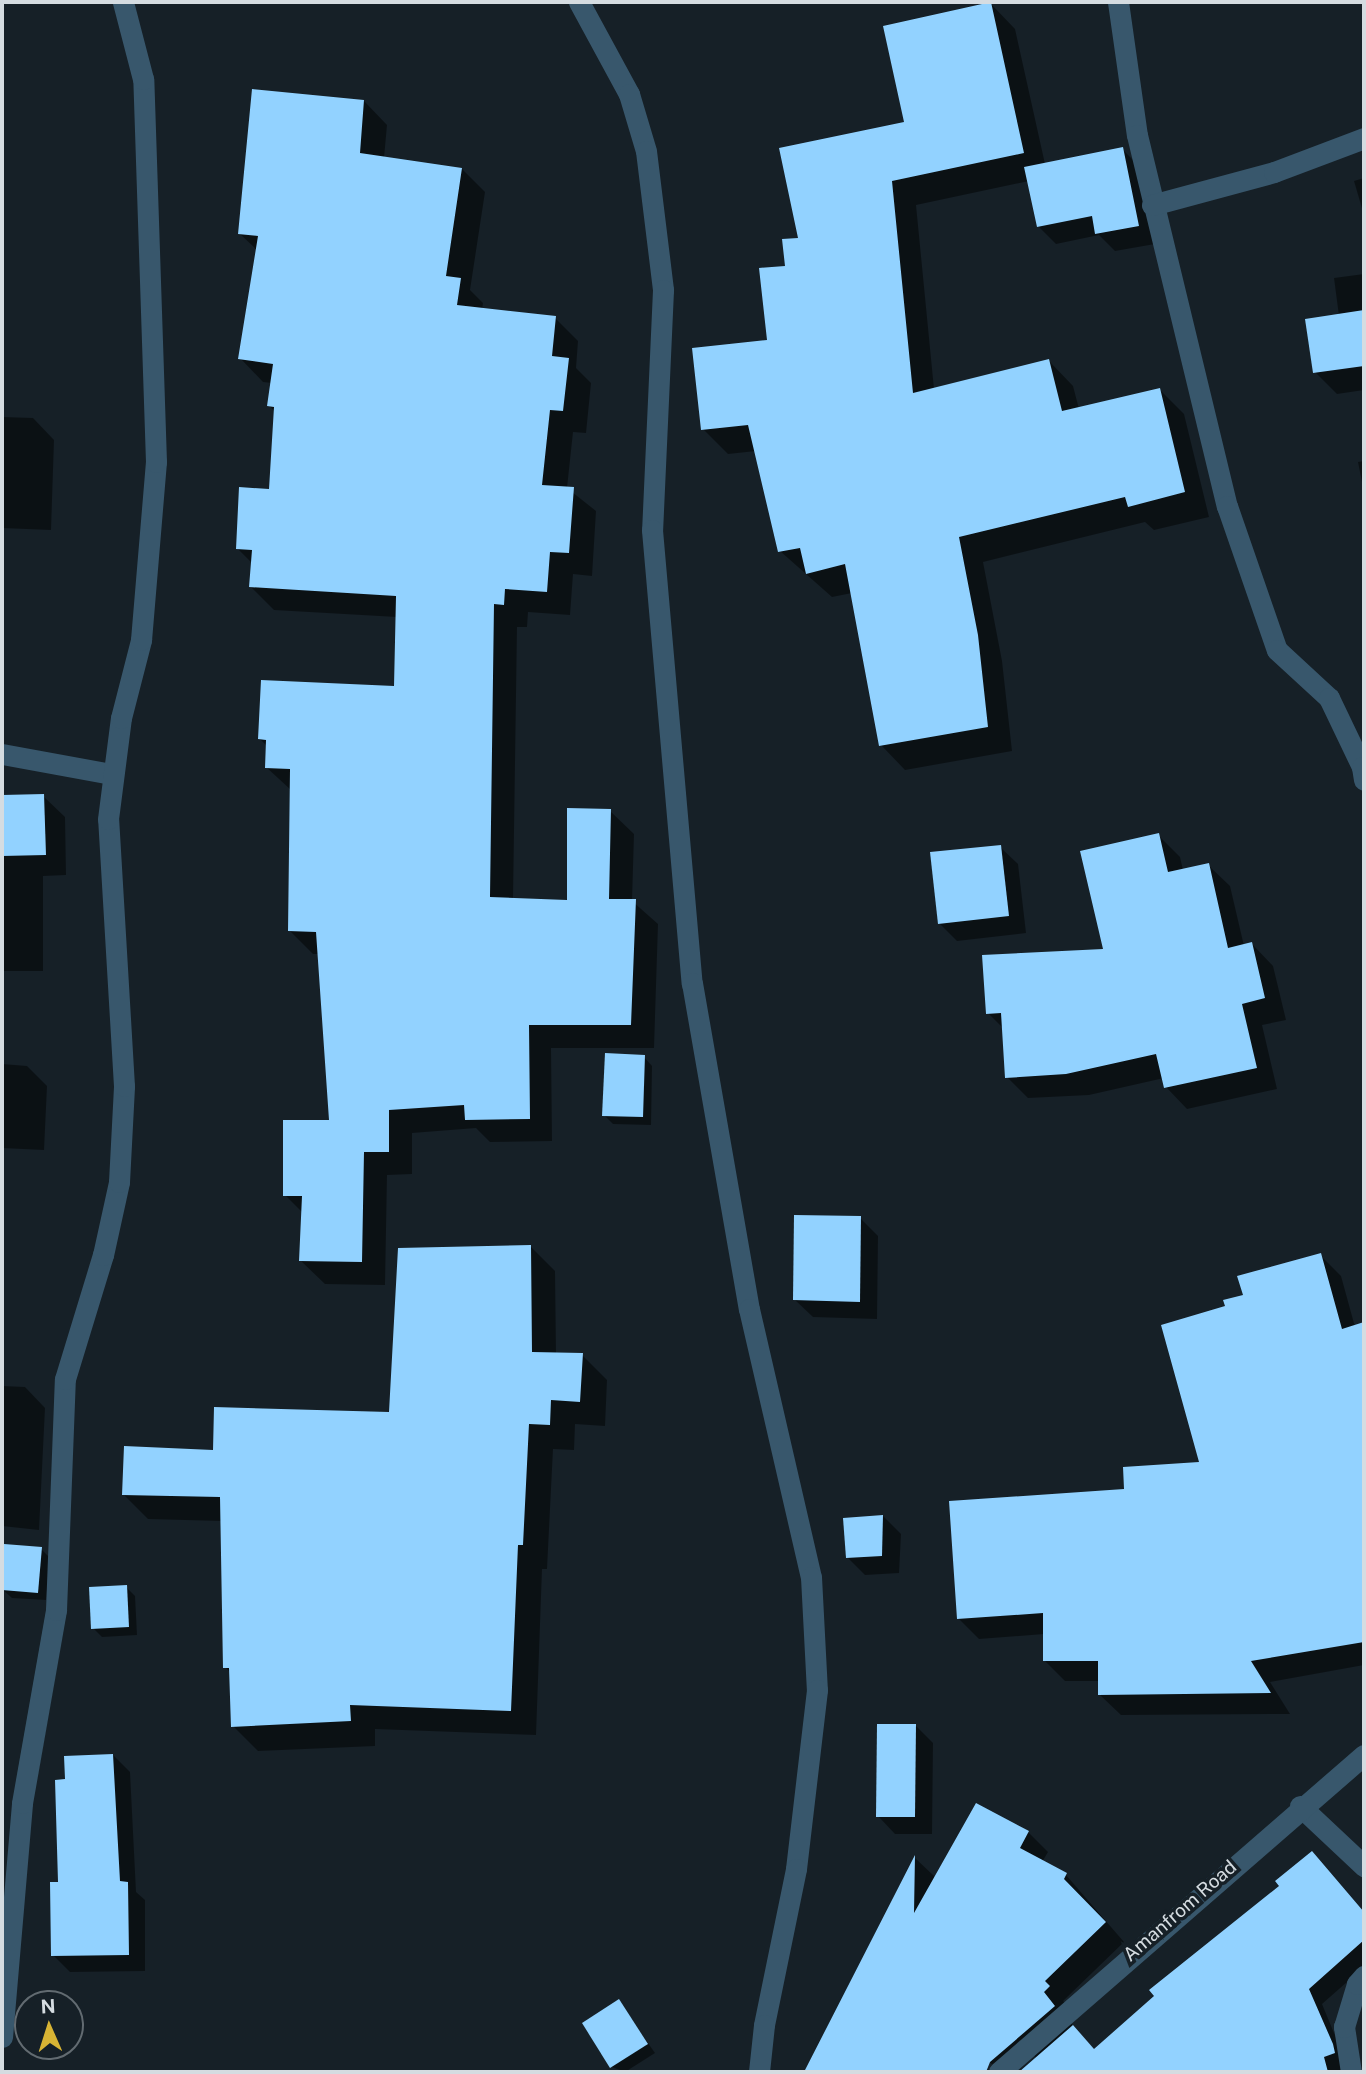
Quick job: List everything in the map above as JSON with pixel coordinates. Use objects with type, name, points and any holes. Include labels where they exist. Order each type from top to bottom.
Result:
[{"type":"street","points":[[2,2037],[22,1803],[57,1611],[65,1379],[103,1255],[119,1182],[124,1086],[108,819],[111,774],[141,640],[156,463],[143,79],[123,2]]},
{"type":"street","points":[[579,2],[629,94],[646,151],[663,290],[663,366],[652,530],[692,983],[749,1309],[811,1577],[817,1690],[796,1870],[764,2025],[759,2072]]},
{"type":"street","points":[[1118,2],[1152,205],[1227,506],[1277,650],[1329,698],[1364,771]]},
{"type":"street","points":[[1152,205],[1274,172],[1364,138]]},
{"type":"street","points":[[2,754],[111,774]]},
{"type":"street","name":"Amanfrom Road","points":[[999,2072],[1300,1806],[1364,1755]]},
{"type":"street","points":[[1300,1806],[1364,1866]]},
{"type":"street","points":[[1350,2072],[1344,2027],[1357,1984],[1364,1976]]},
{"type":"building","points":[[991,2],[1024,153],[892,181],[913,393],[1049,359],[1062,411],[1160,388],[1185,492],[1128,507],[1125,497],[959,537],[978,635],[988,727],[879,746],[845,564],[806,574],[800,548],[778,552],[748,425],[701,430],[692,348],[767,340],[759,268],[785,266],[782,239],[798,238],[779,148],[904,122],[883,26]]},
{"type":"building","points":[[252,89],[364,100],[360,153],[462,168],[446,276],[461,278],[457,305],[556,316],[552,356],[569,358],[563,411],[550,410],[542,485],[574,487],[569,553],[550,552],[547,592],[505,589],[504,605],[494,604],[490,897],[567,900],[567,808],[611,809],[609,899],[636,899],[631,1025],[529,1025],[530,1119],[465,1120],[464,1105],[389,1110],[389,1152],[364,1152],[362,1262],[299,1261],[302,1196],[283,1196],[283,1120],[329,1120],[316,932],[288,931],[290,769],[265,768],[266,740],[258,739],[261,680],[394,686],[396,596],[249,587],[252,550],[236,549],[239,487],[269,489],[274,407],[267,406],[273,364],[238,359],[258,236],[238,234]]},
{"type":"building","points":[[1123,147],[1139,226],[1095,234],[1092,216],[1037,227],[1024,167]]},
{"type":"building","points":[[1364,310],[1364,366],[1313,373],[1305,319]]},
{"type":"building","points":[[44,794],[46,855],[2,856],[2,795]]},
{"type":"building","points":[[1159,833],[1168,872],[1209,863],[1228,948],[1252,942],[1265,998],[1242,1004],[1257,1068],[1164,1088],[1156,1054],[1066,1074],[1005,1078],[1001,1013],[986,1014],[982,955],[1103,949],[1080,851]]},
{"type":"building","points":[[1001,845],[1009,916],[938,924],[930,852]]},
{"type":"building","points":[[605,1053],[645,1055],[643,1117],[602,1116]]},
{"type":"building","points":[[794,1215],[861,1216],[860,1302],[793,1300]]},
{"type":"building","points":[[531,1245],[532,1352],[583,1353],[580,1402],[551,1400],[550,1425],[529,1424],[523,1545],[518,1545],[511,1711],[350,1705],[351,1721],[231,1727],[229,1668],[223,1668],[220,1497],[122,1495],[124,1446],[213,1450],[214,1407],[389,1412],[398,1248]]},
{"type":"building","points":[[1321,1253],[1342,1329],[1364,1322],[1364,1642],[1251,1661],[1271,1693],[1098,1695],[1098,1661],[1043,1661],[1043,1613],[957,1619],[949,1501],[1124,1489],[1123,1467],[1199,1462],[1161,1325],[1225,1306],[1223,1300],[1243,1295],[1237,1276]]},
{"type":"building","points":[[883,1515],[882,1556],[846,1558],[843,1518]]},
{"type":"building","points":[[4,1544],[42,1547],[38,1593],[2,1590]]},
{"type":"building","points":[[127,1585],[129,1627],[91,1629],[89,1587]]},
{"type":"building","points":[[877,1724],[916,1724],[915,1817],[876,1817]]},
{"type":"building","points":[[113,1754],[120,1881],[128,1882],[129,1955],[51,1956],[50,1882],[58,1882],[55,1780],[65,1779],[64,1756]]},
{"type":"building","points":[[976,1803],[1029,1831],[1020,1848],[1067,1873],[1064,1879],[1106,1922],[1045,1981],[1050,1986],[1044,1992],[1055,2006],[990,2062],[986,2072],[804,2072],[915,1855],[914,1913]]},
{"type":"building","points":[[1312,1851],[1364,1912],[1364,1940],[1309,1989],[1333,2044],[1335,2053],[1324,2057],[1328,2072],[1019,2072],[1073,2025],[1094,2049],[1154,1996],[1149,1990],[1279,1886],[1275,1881]]},
{"type":"building","points":[[619,1999],[648,2044],[610,2068],[582,2023]]}]
